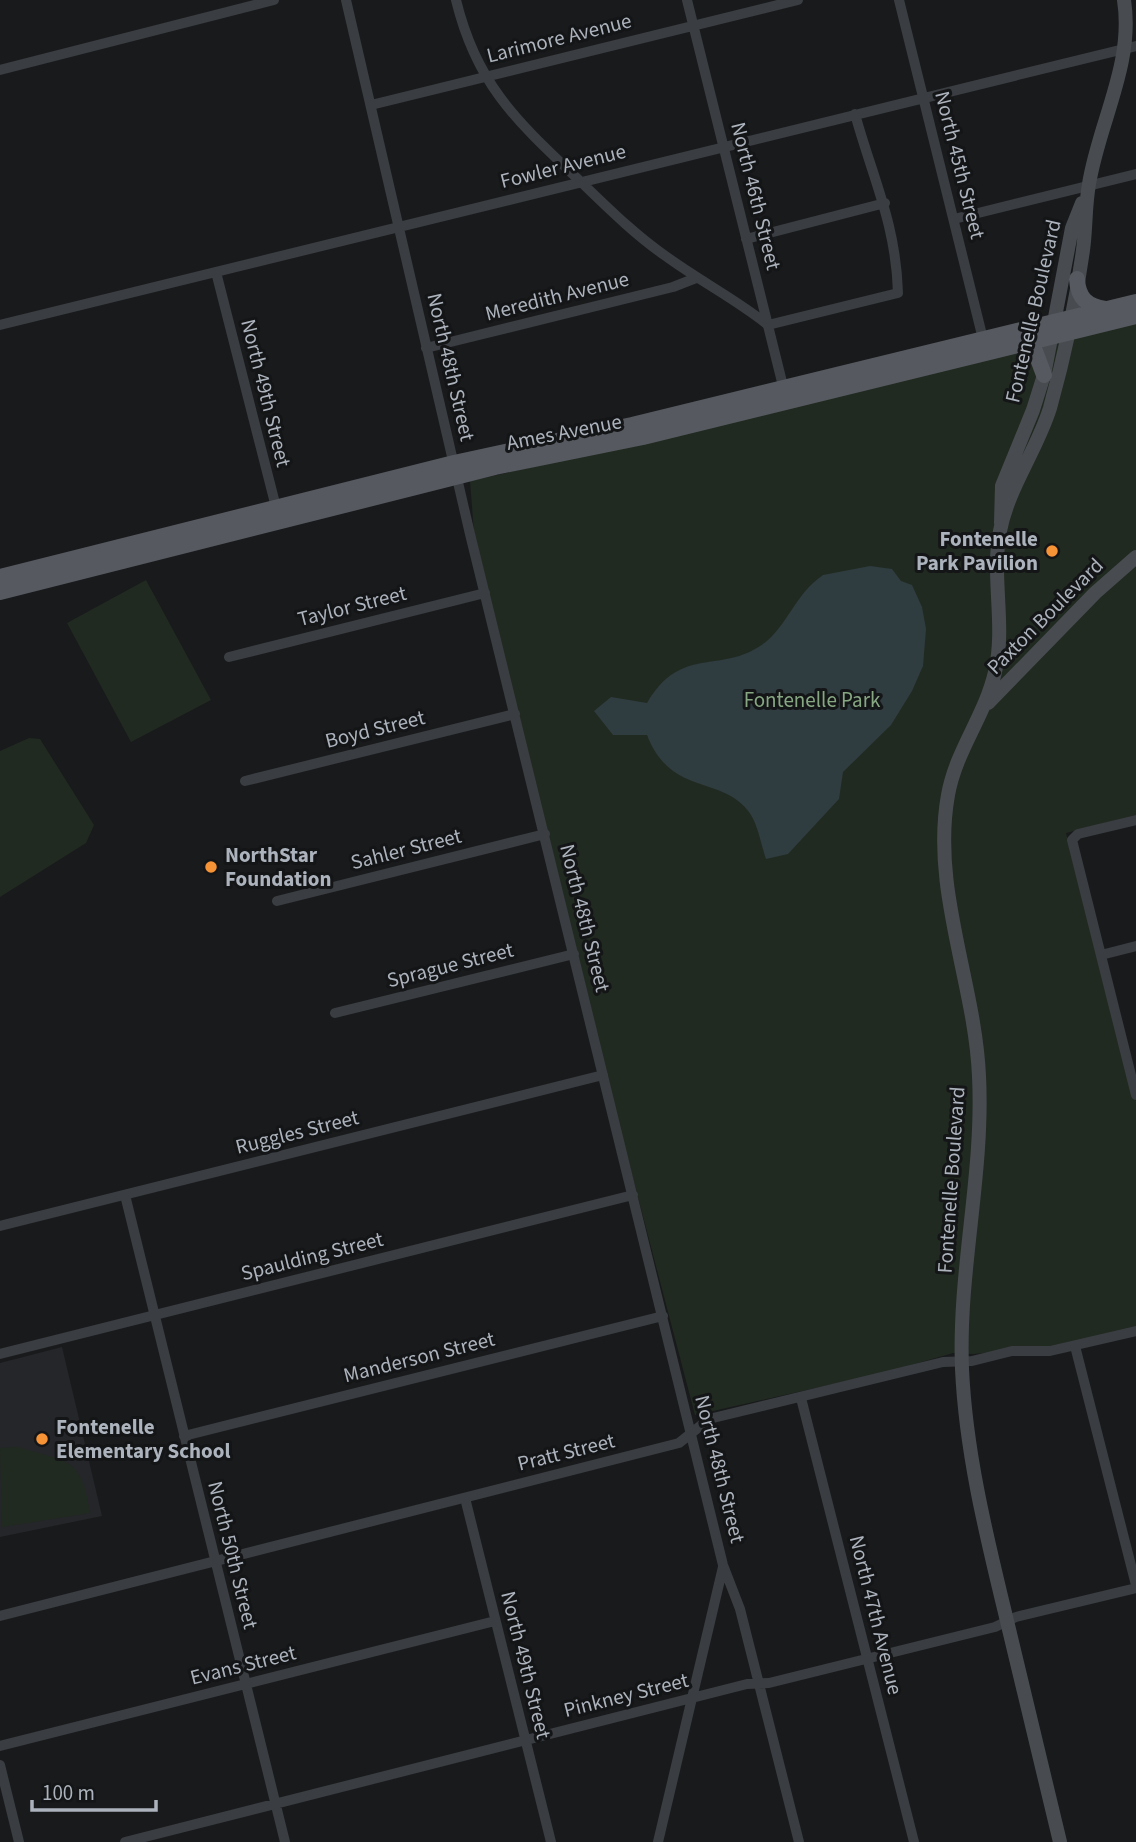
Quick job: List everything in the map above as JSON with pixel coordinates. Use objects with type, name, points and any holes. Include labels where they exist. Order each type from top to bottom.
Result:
[{"type":"main road","name":"Fontenelle Boulevard","points":[[1001,525],[1043,426],[1061,327],[1072,228],[1088,186],[1130,48],[1124,0]]},
{"type":"main road","name":"Fontenelle Boulevard","points":[[1060,1842],[976,1485],[962,1361],[980,1079],[973,1023],[946,872],[944,830],[948,790],[957,758],[985,706],[996,669],[999,632],[997,559],[1001,525],[999,499],[1033,410],[1077,279],[1088,186]]},
{"type":"main road","points":[[1077,279],[1079,293],[1085,302],[1105,309]]},
{"type":"main road","name":"Ames Avenue","points":[[0,577],[279,514],[632,425],[867,381],[1020,344],[1105,309],[1136,302]]},
{"type":"main road","name":"Ames Avenue","points":[[785,395],[983,339],[1136,316]]},
{"type":"main road","points":[[1020,344],[1035,351],[1044,375]]},
{"type":"main road","points":[[867,381],[871,374],[879,370],[921,359],[942,349]]},
{"type":"main road","name":"Ames Avenue","points":[[0,592],[279,514]]},
{"type":"main road","name":"Paxton Boulevard","points":[[985,706],[1101,587],[1136,557]]},
{"type":"main road","points":[[996,669],[1004,675],[1016,675]]},
{"type":"street","points":[[0,70],[274,0]]},
{"type":"street","name":"North 48th Street","points":[[346,0],[485,593],[723,1565],[740,1609],[799,1842]]},
{"type":"street","points":[[456,0],[467,39],[486,76],[514,118],[655,248],[768,326],[898,293],[896,250],[885,203],[855,114]]},
{"type":"street","name":"North 46th Street","points":[[687,0],[785,395]]},
{"type":"street","name":"Larimore Avenue","points":[[371,104],[798,0]]},
{"type":"street","name":"North 45th Street","points":[[899,0],[983,339]]},
{"type":"street","name":"Fowler Avenue","points":[[0,325],[1130,48]]},
{"type":"street","points":[[954,219],[1136,174]]},
{"type":"street","points":[[746,239],[885,203]]},
{"type":"street","name":"North 49th Street","points":[[216,272],[279,514]]},
{"type":"street","name":"Meredith Avenue","points":[[426,348],[673,287],[696,278]]},
{"type":"street","name":"Taylor Street","points":[[229,657],[485,593]]},
{"type":"street","name":"Boyd Street","points":[[245,780],[515,714]]},
{"type":"street","points":[[1136,820],[1074,837],[1101,955],[1134,1075],[1136,1096]]},
{"type":"street","name":"Sahler Street","points":[[277,901],[545,834]]},
{"type":"street","points":[[1101,955],[1136,946]]},
{"type":"street","name":"Sprague Street","points":[[335,1013],[574,954]]},
{"type":"street","name":"Ruggles Street","points":[[0,1226],[603,1074]]},
{"type":"street","name":"North 50th Street","points":[[125,1195],[285,1842]]},
{"type":"street","name":"Spaulding Street","points":[[0,1354],[633,1195]]},
{"type":"street","name":"Manderson Street","points":[[184,1436],[663,1316]]},
{"type":"street","name":"Pratt Street","points":[[0,1616],[679,1443],[709,1419],[943,1362],[1012,1351],[1050,1351],[1136,1331]]},
{"type":"street","points":[[1075,1346],[1136,1586]]},
{"type":"street","name":"North 47th Avenue","points":[[801,1398],[914,1842]]},
{"type":"street","name":"North 49th Street","points":[[465,1498],[551,1842]]},
{"type":"street","points":[[658,1842],[723,1565]]},
{"type":"street","name":"Pinkney Street","points":[[125,1842],[692,1698],[995,1627],[1007,1621],[1136,1586]]},
{"type":"street","name":"Evans Street","points":[[0,1746],[495,1620]]},
{"type":"street","points":[[0,1765],[19,1842]]},
{"type":"shaded area","points":[[870,566],[892,569],[901,581],[912,585],[922,607],[926,629],[923,666],[912,691],[891,725],[843,772],[839,799],[788,854],[766,859],[752,817],[738,801],[669,768],[657,755],[647,735],[613,735],[594,711],[611,697],[647,703],[660,685],[674,673],[702,663],[747,653],[771,637],[805,592],[823,575]]},
{"type":"shaded area","name":"Fontenelle Elementary School","points":[[62,1347],[102,1516],[0,1537],[0,1363]]},
{"type":"green space","name":"Fontenelle Park","points":[[1136,323],[1136,815],[1066,833],[1136,1101],[1136,1328],[1064,1345],[974,1354],[953,1353],[883,1373],[695,1415],[605,1071],[474,532],[470,481],[705,429]]},
{"type":"green space","points":[[146,580],[211,700],[131,742],[67,623]]},
{"type":"green space","points":[[29,738],[40,739],[94,825],[86,843],[0,897],[0,751]]},
{"type":"green space","points":[[17,1447],[60,1459],[77,1471],[87,1494],[90,1513],[2,1527],[0,1448]]},
{"type":"place","name":"Fontenelle Park Pavilion","points":[[1052,551]]},
{"type":"place","name":"NorthStar Foundation","points":[[211,867]]},
{"type":"place","name":"Fontenelle Elementary School","points":[[42,1439]]}]
